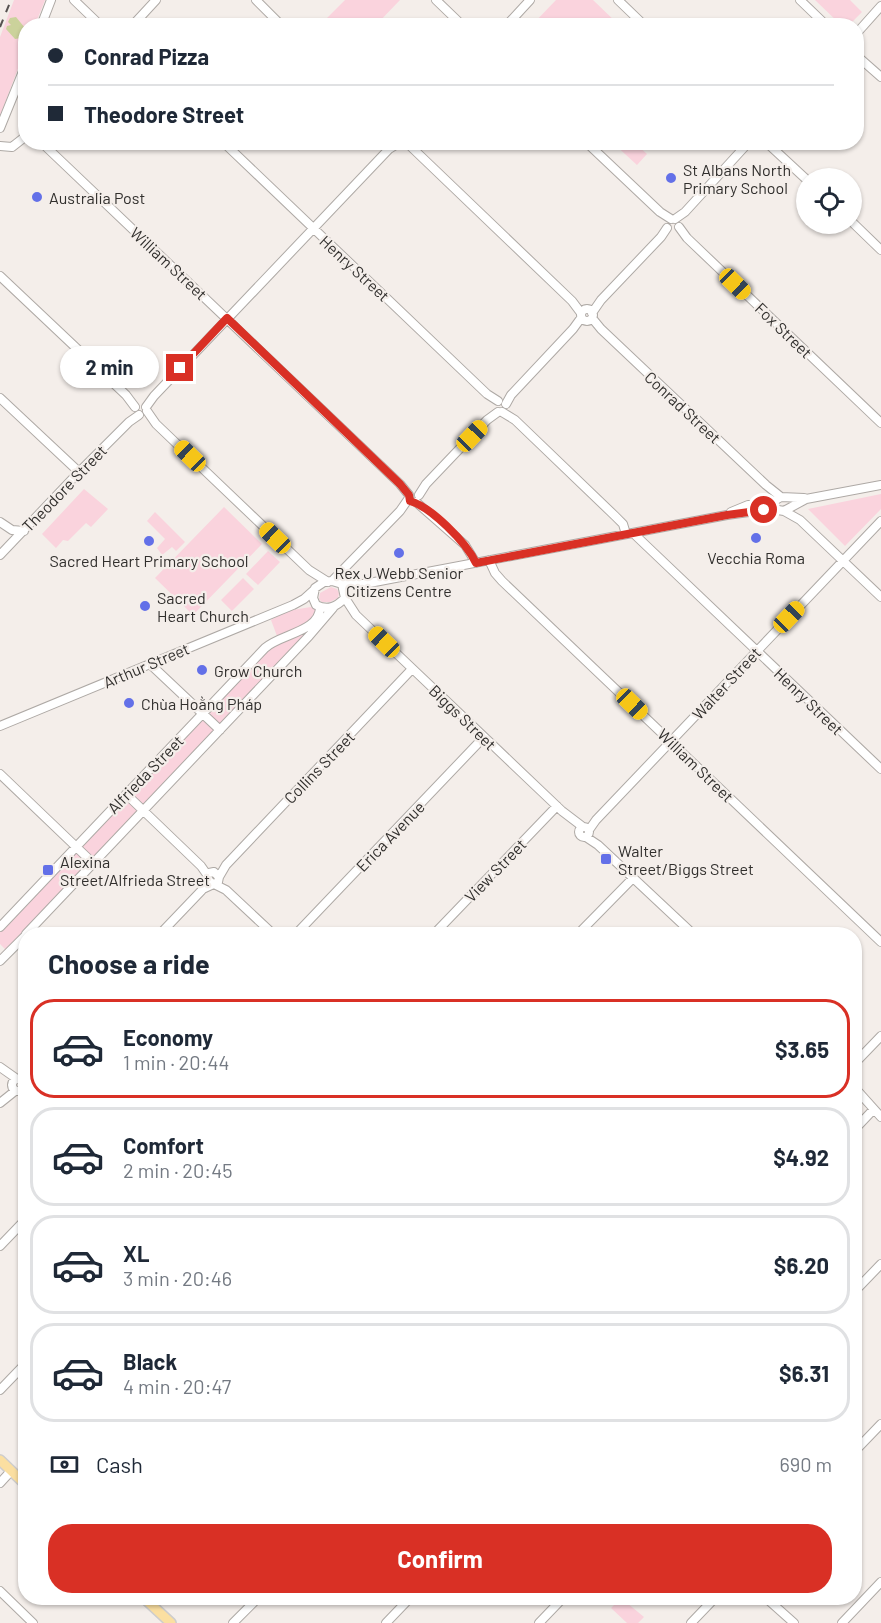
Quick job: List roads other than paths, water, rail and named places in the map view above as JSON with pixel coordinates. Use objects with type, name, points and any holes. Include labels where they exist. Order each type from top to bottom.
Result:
[{"type":"main road","points":[[0,1460],[18,1478]]},
{"type":"main road","points":[[152,1605],[171,1623]]},
{"type":"street","points":[[44,18],[51,0]]},
{"type":"street","points":[[74,0],[93,18]]},
{"type":"street","points":[[139,18],[156,0]]},
{"type":"street","points":[[256,0],[274,18]]},
{"type":"street","points":[[436,0],[455,18]]},
{"type":"street","points":[[513,18],[530,0]]},
{"type":"street","points":[[618,0],[637,18]]},
{"type":"street","points":[[800,0],[819,18]]},
{"type":"street","points":[[864,24],[881,6]]},
{"type":"street","points":[[864,61],[881,77]]},
{"type":"street","points":[[0,128],[18,84]]},
{"type":"street","points":[[0,146],[12,147],[18,142]]},
{"type":"street","name":"William Street","points":[[49,150],[465,545],[476,563]]},
{"type":"street","name":"Henry Street","points":[[231,150],[620,520],[629,533],[881,769]]},
{"type":"street","name":"Theodore Street","points":[[0,555],[312,229],[394,150]]},
{"type":"street","name":"Conrad Street","points":[[407,150],[587,315],[766,484],[779,499]]},
{"type":"street","name":"Fox Street","points":[[594,150],[881,423]]},
{"type":"street","points":[[314,589],[330,581],[346,568],[744,150]]},
{"type":"street","points":[[775,150],[796,170]]},
{"type":"street","points":[[862,232],[881,250]]},
{"type":"street","points":[[0,276],[309,570],[330,581],[342,584],[364,584],[727,515],[782,510],[806,499]]},
{"type":"street","points":[[0,398],[79,472]]},
{"type":"street","points":[[727,515],[748,505],[765,506],[779,499],[806,499],[881,485]]},
{"type":"street","points":[[779,499],[792,506],[800,520]]},
{"type":"street","points":[[779,499],[782,510],[800,520],[881,597]]},
{"type":"street","name":"Walter Street","points":[[585,831],[881,521]]},
{"type":"street","points":[[2,523],[12,530],[24,531]]},
{"type":"street","points":[[2,523],[10,536],[10,545]]},
{"type":"street","name":"William Street","points":[[489,560],[495,573],[502,580],[881,942]]},
{"type":"street","points":[[345,597],[342,584],[346,568]]},
{"type":"street","points":[[309,570],[314,589],[313,598],[318,606],[335,607],[364,584]]},
{"type":"street","name":"Arthur Street","points":[[0,726],[293,605],[304,599],[314,589]]},
{"type":"street","name":"Biggs Street","points":[[345,597],[356,615],[686,927]]},
{"type":"street","name":"Arthur Street","points":[[293,605],[318,606]]},
{"type":"street","name":"Alfrieda Street","points":[[0,927],[271,642],[298,632],[312,623],[320,614],[318,606]]},
{"type":"street","name":"Biggs Street","points":[[335,607],[356,615]]},
{"type":"street","name":"Alfrieda Street","points":[[33,927],[335,607]]},
{"type":"street","points":[[150,664],[220,730]]},
{"type":"street","name":"Collins Street","points":[[167,927],[412,669]]},
{"type":"street","name":"Erica Avenue","points":[[304,927],[484,737]]},
{"type":"street","points":[[0,774],[93,863]]},
{"type":"street","points":[[126,794],[266,927]]},
{"type":"street","name":"View Street","points":[[441,927],[557,806]]},
{"type":"street","points":[[585,927],[633,878]]},
{"type":"street","name":"Alfrieda Street","points":[[0,961],[18,943]]},
{"type":"street","points":[[0,947],[7,954]]},
{"type":"street","points":[[862,1056],[881,1036]]},
{"type":"street","points":[[0,1068],[18,1083]]},
{"type":"street","points":[[3,1100],[18,1087]]},
{"type":"street","points":[[862,1098],[881,1117]]},
{"type":"street","points":[[862,1122],[873,1110]]},
{"type":"street","points":[[0,1246],[18,1227]]},
{"type":"street","points":[[862,1284],[881,1264]]},
{"type":"street","points":[[0,1390],[18,1371]]},
{"type":"street","points":[[862,1444],[881,1424]]},
{"type":"street","points":[[0,1483],[11,1471]]},
{"type":"street","points":[[862,1602],[881,1582]]},
{"type":"street","points":[[0,1591],[33,1623]]},
{"type":"street","points":[[233,1623],[251,1605]]},
{"type":"street","points":[[386,1623],[403,1605]]},
{"type":"street","points":[[539,1623],[556,1605]]},
{"type":"street","points":[[691,1623],[708,1605]]},
{"type":"street","points":[[774,1605],[794,1623]]},
{"type":"street","points":[[842,1623],[859,1605]]},
{"type":"railway","points":[[0,27],[11,0]]},
{"type":"place","name":"St Albans North Primary School","points":[[671,178]]},
{"type":"place","name":"Australia Post","points":[[37,197]]},
{"type":"place","name":"Vecchia Roma","points":[[756,538]]},
{"type":"place","name":"Sacred Heart Primary School","points":[[149,541]]},
{"type":"place","name":"Rex J Webb Senior Citizens Centre","points":[[399,553]]},
{"type":"place","name":"Sacred Heart Church","points":[[145,606]]},
{"type":"place","name":"Grow Church","points":[[202,670]]},
{"type":"place","name":"Chùa Hoằng Pháp","points":[[129,703]]},
{"type":"place","name":"Walter Street/Biggs Street","points":[[606,859]]},
{"type":"place","name":"Alexina Street/Alfrieda Street","points":[[48,870]]}]
